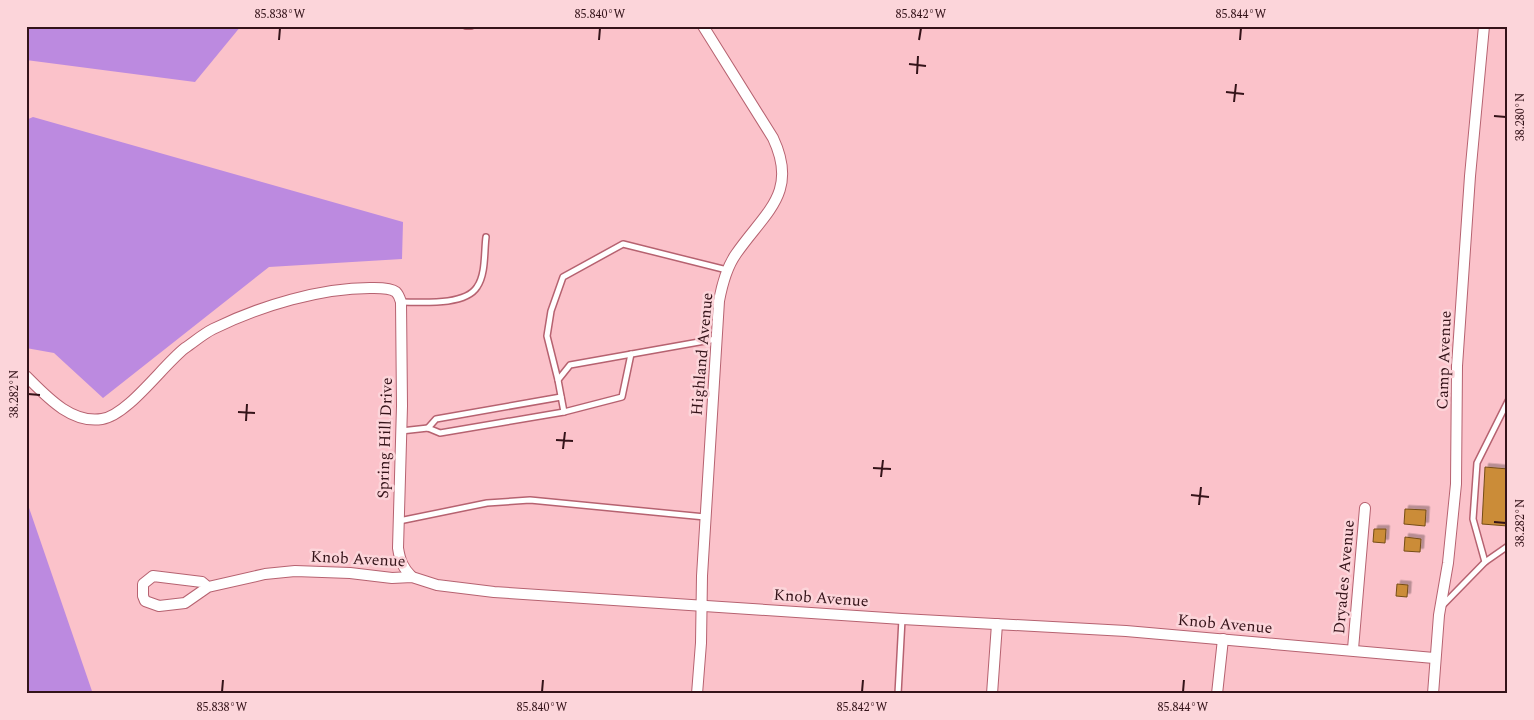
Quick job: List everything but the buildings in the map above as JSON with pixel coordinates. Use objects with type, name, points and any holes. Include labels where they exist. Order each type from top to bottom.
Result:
[{"type":"street","name":"Highland Avenue","points":[[696,694],[701,643],[702,576],[719,301],[728,270],[735,255],[774,203],[780,191],[783,178],[780,152],[773,138],[703,26]]},
{"type":"street","name":"Camp Avenue","points":[[1432,694],[1434,658],[1448,563],[1456,484],[1458,347],[1470,176],[1484,26]]},
{"type":"street","points":[[26,376],[50,399],[69,413],[91,420],[103,419],[115,415],[149,385],[171,360],[184,349],[211,330],[242,316],[308,296],[341,289],[382,288],[394,290],[400,299]]},
{"type":"street","name":"Spring Hill Drive","points":[[400,299],[402,351],[401,431],[397,522],[400,560],[404,569],[412,577]]},
{"type":"street","name":"Dryades Avenue","points":[[1353,649],[1365,508]]},
{"type":"street","name":"Knob Avenue","points":[[208,587],[202,582],[153,576],[143,584],[143,596],[145,601],[159,606],[185,603],[208,587],[265,574],[295,571],[350,572],[392,578],[412,577],[437,585],[464,589],[902,619],[1126,631],[1353,649],[1434,658]]},
{"type":"street","points":[[992,694],[996,624]]},
{"type":"street","points":[[1217,694],[1223,639]]},
{"type":"lane","points":[[466,26],[471,26]]},
{"type":"lane","points":[[400,299],[445,302],[470,294],[477,287],[481,276],[486,237]]},
{"type":"lane","points":[[564,412],[547,336],[551,311],[563,277],[623,244],[728,270]]},
{"type":"lane","points":[[558,380],[570,365],[716,339]]},
{"type":"lane","points":[[401,431],[428,428],[440,433],[564,412],[622,397],[631,354]]},
{"type":"lane","points":[[428,428],[436,419],[561,397]]},
{"type":"lane","points":[[1485,562],[1473,519],[1477,464],[1508,400]]},
{"type":"lane","points":[[397,522],[487,502],[530,500],[706,517]]},
{"type":"lane","points":[[1440,608],[1485,562],[1508,546]]},
{"type":"lane","points":[[898,694],[902,619]]},
{"type":"shaded area","points":[[26,26],[241,26],[195,82],[26,60]]},
{"type":"shaded area","points":[[33,117],[403,222],[402,259],[269,267],[103,398],[54,353],[26,348],[26,120]]},
{"type":"shaded area","points":[[26,499],[93,694],[26,694]]}]
